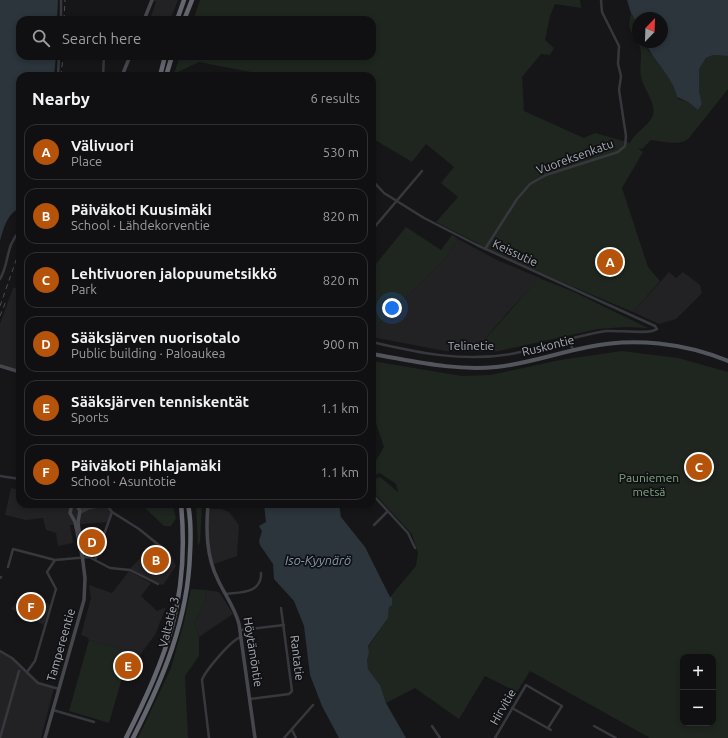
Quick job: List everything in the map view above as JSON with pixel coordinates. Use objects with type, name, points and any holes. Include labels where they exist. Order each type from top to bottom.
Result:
[{"type":"highway","points":[[178,16],[184,0]]},
{"type":"highway","points":[[186,16],[192,0]]},
{"type":"highway","points":[[161,72],[164,60]]},
{"type":"highway","points":[[167,72],[171,60]]},
{"type":"highway","points":[[179,508],[183,518]]},
{"type":"highway","name":"Valtatie 3","points":[[126,738],[155,678],[173,626],[182,576],[183,518],[182,508]]},
{"type":"highway","name":"Valtatie 3","points":[[133,738],[161,680],[179,628],[189,572],[190,516],[189,508]]},
{"type":"highway","points":[[190,516],[191,508]]},
{"type":"main road","points":[[146,16],[152,0]]},
{"type":"main road","points":[[124,72],[128,60]]},
{"type":"main road","name":"Ruskontie","points":[[376,355],[425,364],[470,368],[498,367],[572,350],[611,343],[635,342],[681,347],[728,360]]},
{"type":"main road","points":[[0,366],[16,371]]},
{"type":"main road","name":"Tampereentie","points":[[71,508],[70,513],[83,557]]},
{"type":"main road","name":"Höytämöntie","points":[[208,508],[209,553],[214,572],[237,616],[241,630],[255,738]]},
{"type":"main road","points":[[72,517],[78,510]]},
{"type":"main road","name":"Tampereentie","points":[[45,738],[84,600],[85,578],[78,510]]},
{"type":"street","points":[[61,0],[61,16]]},
{"type":"street","name":"Vuoreksenkatu","points":[[485,249],[517,199],[530,184],[546,175],[618,152],[624,146],[626,136],[619,90],[621,76],[618,64],[619,46],[602,12],[601,0]]},
{"type":"street","points":[[58,72],[59,60]]},
{"type":"street","points":[[103,72],[104,60]]},
{"type":"street","points":[[376,225],[422,170]]},
{"type":"street","name":"Keissutie","points":[[376,186],[379,190],[424,218],[546,278],[577,289],[655,326],[657,329]]},
{"type":"street","points":[[0,279],[5,268],[10,245],[16,237]]},
{"type":"street","name":"Telinetie","points":[[376,343],[417,352],[468,358],[512,353],[608,331],[652,332],[657,329]]},
{"type":"street","points":[[569,339],[572,350]]},
{"type":"street","points":[[0,476],[16,478]]},
{"type":"street","points":[[376,499],[408,533],[415,548]]},
{"type":"street","points":[[78,510],[93,508]]},
{"type":"street","points":[[110,508],[112,512],[139,529],[165,550]]},
{"type":"street","points":[[95,560],[112,512]]},
{"type":"street","points":[[374,525],[387,512]]},
{"type":"street","points":[[8,567],[14,549],[55,560],[83,557],[95,560],[110,568],[130,570],[158,584]]},
{"type":"street","points":[[27,672],[35,661],[56,589],[46,572],[55,560]]},
{"type":"street","points":[[225,594],[253,589],[258,585],[261,573]]},
{"type":"street","name":"Rantatie","points":[[250,699],[289,694],[292,691],[281,608]]},
{"type":"street","points":[[241,630],[284,625]]},
{"type":"street","points":[[209,738],[202,680],[223,652],[236,639],[241,637]]},
{"type":"street","points":[[0,651],[10,656],[38,683],[59,690]]},
{"type":"street","points":[[0,738],[19,671]]},
{"type":"street","name":"Hirvitie","points":[[495,738],[512,708],[526,685],[562,706],[549,729],[512,708]]},
{"type":"street","points":[[284,738],[313,705]]},
{"type":"street","points":[[53,710],[94,722]]},
{"type":"street","points":[[432,726],[440,738]]},
{"type":"street","points":[[594,726],[616,738]]},
{"type":"street","points":[[292,730],[296,738]]},
{"type":"shaded area","points":[[152,0],[178,0],[172,16],[151,16],[156,2]]},
{"type":"shaded area","points":[[458,239],[497,260],[540,278],[474,352],[445,351],[376,338],[376,327],[447,256]]},
{"type":"shaded area","points":[[669,272],[676,278],[683,272],[700,285],[702,293],[676,319],[659,324],[633,312]]},
{"type":"shaded area","points":[[13,288],[16,288],[16,370],[0,364],[0,324]]},
{"type":"shaded area","points":[[11,488],[16,489],[16,508],[109,508],[112,512],[109,522],[70,525],[73,543],[58,546],[56,533],[46,530],[43,518],[26,520],[5,515]]},
{"type":"shaded area","points":[[208,509],[221,509],[229,512],[239,525],[237,556],[212,565],[209,553]]},
{"type":"shaded area","points":[[155,542],[170,553],[176,566],[163,585],[158,584],[130,569]]},
{"type":"shaded area","points":[[129,571],[151,583],[141,596],[157,611],[166,607],[155,635],[140,655],[89,640],[87,637],[81,635],[91,598],[89,585],[112,593]]},
{"type":"shaded area","points":[[206,590],[219,592],[233,614],[199,637],[194,624],[205,600]]},
{"type":"shaded area","points":[[27,593],[50,605],[44,625],[11,609]]},
{"type":"shaded area","points":[[0,651],[21,666],[38,683],[54,688],[41,738],[0,738]]},
{"type":"green space","points":[[200,0],[580,0],[581,8],[555,4],[550,16],[545,40],[554,48],[550,55],[541,54],[522,77],[524,111],[584,138],[595,133],[630,143],[635,135],[651,119],[654,111],[652,102],[643,84],[641,76],[640,48],[647,48],[670,78],[678,99],[688,102],[698,110],[702,104],[699,91],[699,69],[706,58],[713,55],[728,56],[728,89],[685,141],[676,143],[651,140],[642,149],[638,148],[643,152],[622,188],[648,267],[660,281],[633,312],[509,258],[436,222],[458,197],[441,183],[454,167],[426,144],[412,162],[376,140],[376,72],[250,72],[199,62],[178,72],[175,72],[179,60],[376,60],[376,16],[194,16]]},
{"type":"green space","points":[[631,13],[632,33],[629,25],[630,20]]},
{"type":"green space","points":[[406,227],[441,250],[452,235],[458,239],[447,256],[376,327],[376,264]]},
{"type":"green space","points":[[539,278],[574,292],[648,328],[626,327],[598,329],[499,351],[474,352]]},
{"type":"green space","name":"Pauniemen metsä","points":[[622,351],[678,358],[728,372],[728,738],[650,738],[530,671],[517,692],[485,676],[459,719],[415,688],[386,703],[380,685],[368,669],[366,660],[369,653],[368,647],[388,618],[390,597],[416,566],[418,553],[412,534],[376,495],[376,478],[380,477],[398,492],[396,484],[380,473],[376,474],[376,460],[384,447],[376,423],[376,362],[462,376],[491,375],[560,360]]},
{"type":"green space","points":[[145,508],[173,508],[176,518],[171,526],[164,526]]},
{"type":"green space","points":[[196,508],[202,508],[200,542],[198,546]]},
{"type":"green space","points":[[191,589],[206,590],[205,600],[194,624],[199,637],[199,656],[185,676],[188,738],[138,738],[171,668],[184,622]]},
{"type":"green space","points":[[89,640],[140,655],[132,681],[122,678],[109,723],[69,711]]},
{"type":"water","points":[[0,0],[58,0],[57,16],[16,16],[16,60],[56,60],[54,72],[16,72],[16,211],[9,217],[0,241]]},
{"type":"water","points":[[627,0],[728,0],[728,56],[713,55],[706,58],[699,69],[699,91],[702,104],[698,110],[688,102],[677,97],[675,89],[667,75],[648,48],[668,48],[668,12],[632,12],[632,15]]},
{"type":"water","name":"Iso-Kyynärö","points":[[264,508],[340,508],[341,517],[365,547],[390,597],[392,598],[392,605],[389,607],[388,618],[368,646],[368,669],[380,685],[386,703],[406,738],[339,738],[322,706],[310,675],[304,626],[294,601],[274,579],[273,564],[260,545],[259,541],[262,531],[259,526],[266,522]]},
{"type":"railway","points":[[64,16],[65,0]]},
{"type":"railway","points":[[61,72],[63,60]]},
{"type":"railway","points":[[0,306],[16,260]]},
{"type":"railway","points":[[0,316],[6,301]]},
{"type":"place","name":"Välivuori","points":[[610,262]]},
{"type":"place","name":"Lehtivuoren jalopuumetsikkö","points":[[699,467]]},
{"type":"place","name":"Sääksjärven nuorisotalo","points":[[92,542]]},
{"type":"place","name":"Päiväkoti Kuusimäki","points":[[156,560]]},
{"type":"place","name":"Päiväkoti Pihlajamäki","points":[[31,607]]},
{"type":"place","name":"Sääksjärven tenniskentät","points":[[128,666]]}]
